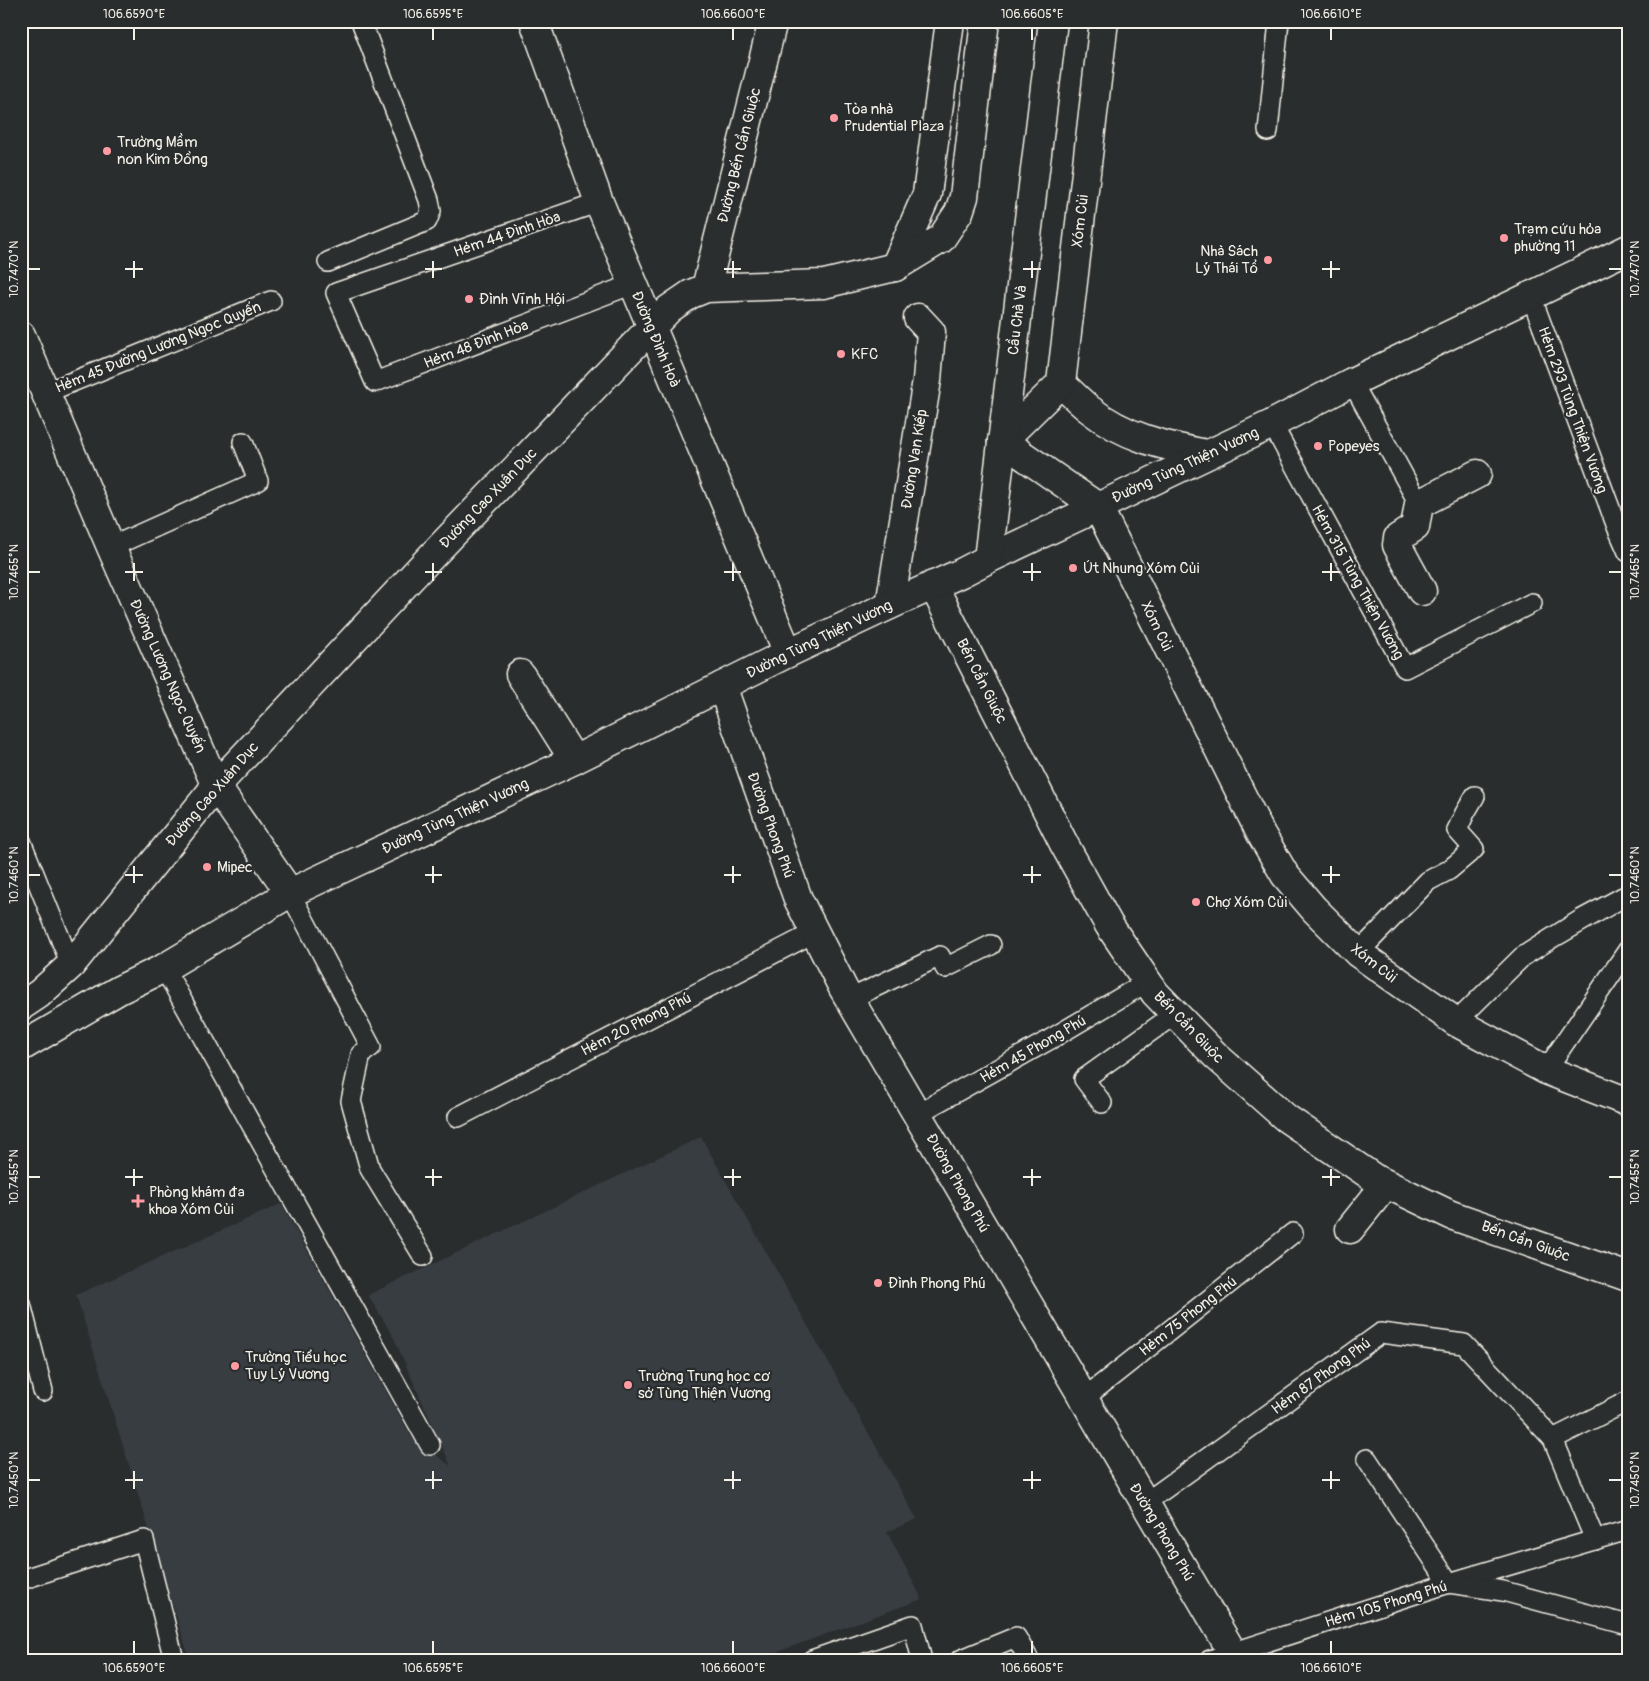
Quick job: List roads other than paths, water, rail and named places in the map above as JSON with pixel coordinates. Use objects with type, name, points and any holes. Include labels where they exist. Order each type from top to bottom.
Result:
[{"type":"street","name":"Đường Đình Hoà","points":[[534,21],[599,202],[788,653]]},
{"type":"street","name":"Đường Bến Cần Giuộc","points":[[706,288],[773,21]]},
{"type":"street","points":[[896,267],[927,194],[950,21]]},
{"type":"street","name":"Đường Cao Xuân Dục","points":[[71,965],[216,786],[669,309],[691,294],[706,288],[824,284],[896,267],[941,238],[959,212],[964,197],[985,21]]},
{"type":"street","name":"Cầu Chà Và","points":[[988,559],[1053,21]]},
{"type":"street","name":"Xóm Củi","points":[[1061,383],[1104,21]]},
{"type":"street","name":"Đường Tùng Thiện Vương","points":[[21,1047],[119,990],[164,968],[290,893],[574,760],[788,653],[961,573],[1272,424],[1352,382],[1628,250]]},
{"type":"street","name":"Đường Vạn Kiếp","points":[[890,605],[927,380],[931,332],[918,318]]},
{"type":"street","name":"Đường Lương Ngọc Quyến","points":[[21,335],[216,786],[290,893]]},
{"type":"street","points":[[1002,441],[1061,383],[1089,409],[1121,429],[1161,445],[1207,454]]},
{"type":"street","name":"Xóm Củi","points":[[1002,441],[1098,507],[1261,834],[1284,875],[1314,909],[1358,953],[1456,1022],[1546,1070],[1628,1102]]},
{"type":"street","points":[[1422,591],[1397,545],[1398,538],[1415,527],[1419,504],[1477,474]]},
{"type":"street","name":"Bến Cần Giuộc","points":[[933,585],[1064,844],[1109,925],[1155,993],[1216,1056],[1286,1118],[1374,1178],[1451,1215],[1628,1277]]},
{"type":"street","points":[[520,674],[574,760]]},
{"type":"street","name":"Đường Phong Phú","points":[[722,686],[798,899],[815,932],[850,999],[1145,1503],[1226,1657]]},
{"type":"street","points":[[21,1006],[39,994],[71,965]]},
{"type":"street","points":[[1350,1229],[1386,1184]]},
{"type":"lane","points":[[328,262],[428,221],[431,211],[429,200],[360,21]]},
{"type":"lane","points":[[1268,131],[1279,21]]},
{"type":"lane","name":"Hẻm 44 Đình Hòa","points":[[375,382],[336,293],[599,202]]},
{"type":"lane","name":"Hẻm 48 Đình Hòa","points":[[375,382],[633,284]]},
{"type":"lane","name":"Hẻm 293 Tùng Thiện Vương","points":[[1531,296],[1613,518],[1628,552]]},
{"type":"lane","name":"Hẻm 45 Đường Lương Ngọc Quyến","points":[[45,394],[271,301]]},
{"type":"lane","points":[[1352,382],[1419,504]]},
{"type":"lane","name":"Hẻm 315 Tùng Thiện Vương","points":[[1272,424],[1405,668],[1532,604]]},
{"type":"lane","points":[[112,547],[258,481],[243,442]]},
{"type":"lane","points":[[1358,953],[1428,881],[1449,870],[1474,849],[1458,830],[1475,796]]},
{"type":"lane","points":[[21,841],[71,965]]},
{"type":"lane","points":[[290,893],[371,1046],[361,1054],[351,1101],[370,1169],[423,1256]]},
{"type":"lane","name":"Hẻm 20 Phong Phú","points":[[458,1117],[815,932]]},
{"type":"lane","points":[[1456,1022],[1522,957],[1558,934]]},
{"type":"lane","points":[[850,999],[940,956],[945,968],[991,945]]},
{"type":"lane","points":[[1546,1070],[1628,950]]},
{"type":"lane","points":[[164,968],[430,1445]]},
{"type":"lane","name":"Hẻm 45 Phong Phú","points":[[917,1114],[1148,982]]},
{"type":"lane","points":[[1102,1103],[1084,1079],[1175,1014]]},
{"type":"lane","name":"Hẻm 75 Phong Phú","points":[[1083,1399],[1293,1233]]},
{"type":"lane","points":[[22,1314],[43,1391]]},
{"type":"lane","name":"Hẻm 87 Phong Phú","points":[[1145,1503],[1382,1333],[1464,1344],[1553,1439],[1594,1540]]},
{"type":"lane","points":[[1553,1439],[1628,1401]]},
{"type":"lane","points":[[1366,1459],[1448,1583],[1628,1530]]},
{"type":"lane","points":[[21,1580],[144,1540],[174,1660]]},
{"type":"lane","name":"Hẻm 105 Phong Phú","points":[[1226,1657],[1448,1583],[1503,1591],[1628,1626]]},
{"type":"lane","points":[[812,1660],[914,1624],[922,1660]]},
{"type":"lane","points":[[960,1660],[1016,1637],[1029,1660]]},
{"type":"place","name":"Tòa nhà Prudential Plaza","points":[[834,118]]},
{"type":"place","name":"Trường Mầm non Kim Đồng","points":[[107,151]]},
{"type":"place","name":"Trạm cứu hỏa phường 11","points":[[1504,238]]},
{"type":"place","name":"Nhà Sách Lý Thái Tổ","points":[[1268,260]]},
{"type":"place","name":"Đình Vĩnh Hội","points":[[469,299]]},
{"type":"place","name":"KFC","points":[[841,354]]},
{"type":"place","name":"Popeyes","points":[[1318,446]]},
{"type":"place","name":"Út Nhung Xóm Củi","points":[[1073,568]]},
{"type":"place","name":"Mipec","points":[[207,867]]},
{"type":"place","name":"Chợ Xóm Củi","points":[[1196,902]]},
{"type":"place","name":"Phòng khám đa khoa Xóm Củi","points":[[138,1201]]},
{"type":"place","name":"Đình Phong Phú","points":[[878,1283]]},
{"type":"place","name":"Trường Tiểu học Tuy Lý Vương","points":[[235,1366]]},
{"type":"place","name":"Trường Trung học cơ sở Tùng Thiện Vương","points":[[628,1385]]}]
